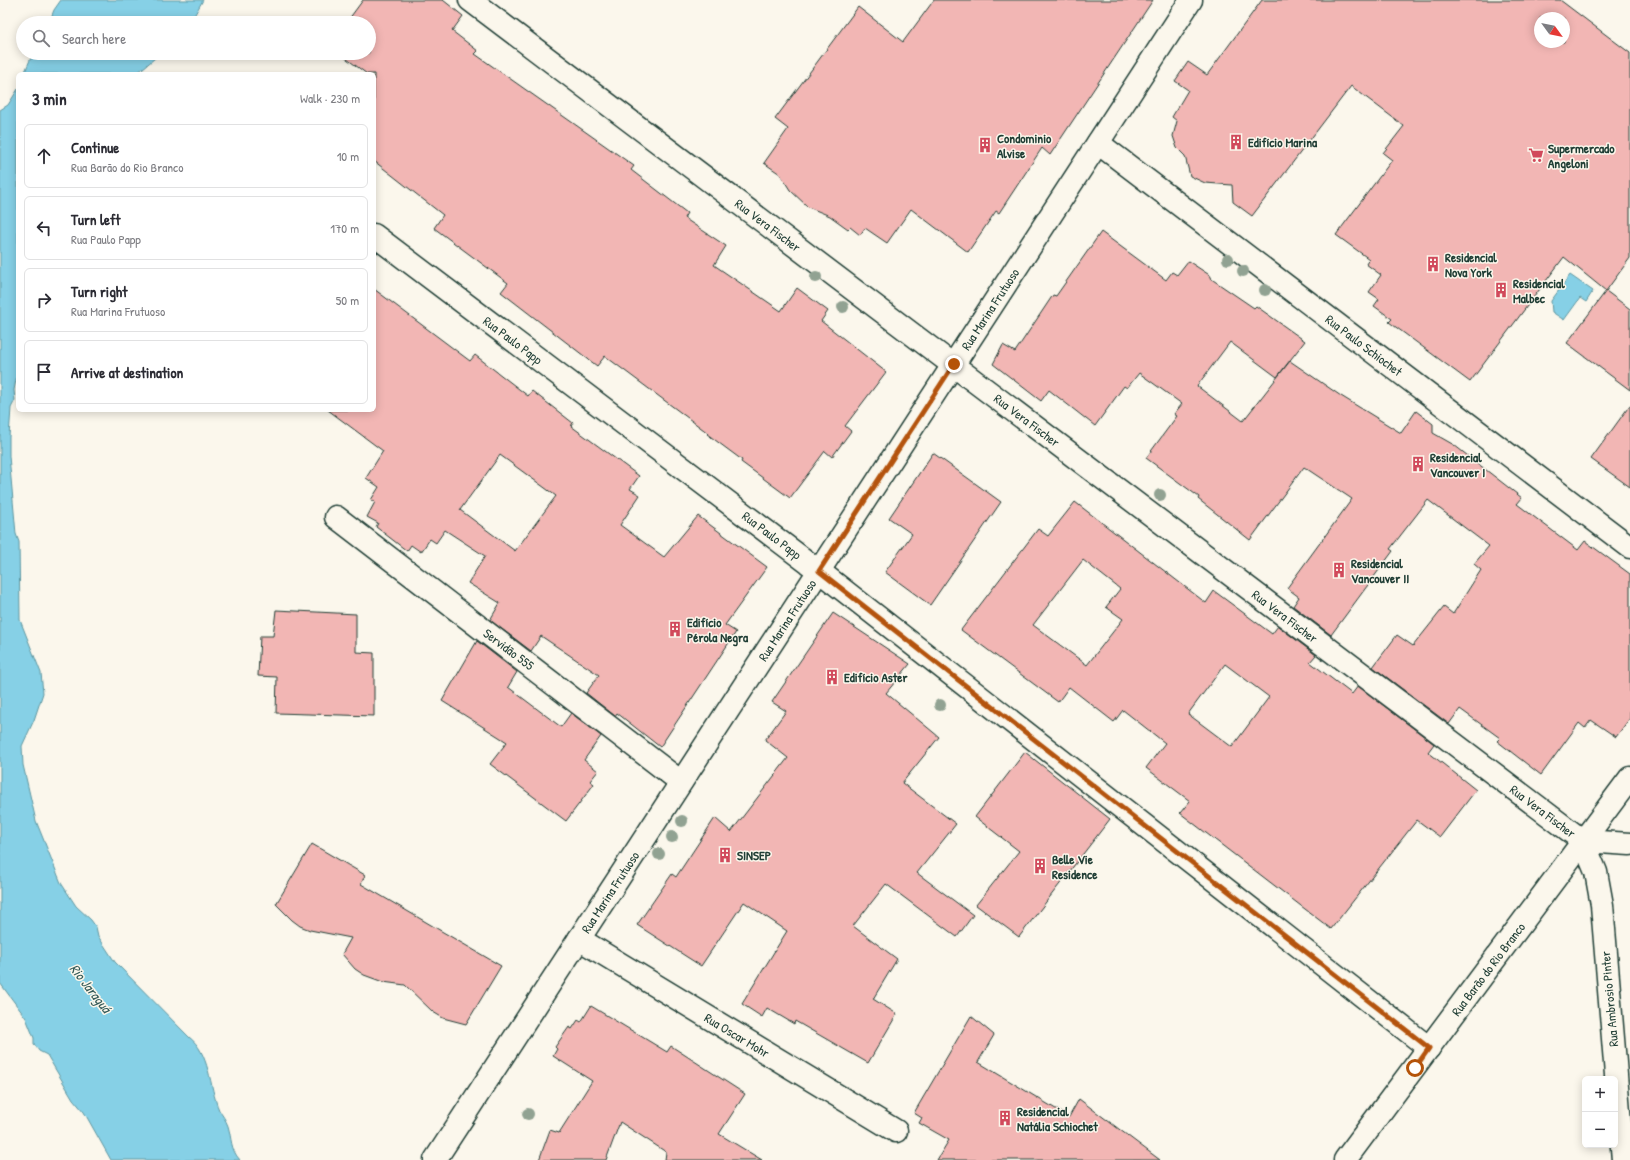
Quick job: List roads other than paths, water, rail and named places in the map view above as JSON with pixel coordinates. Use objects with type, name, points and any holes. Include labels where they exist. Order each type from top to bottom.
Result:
[{"type":"street","name":"Rua Vera Fischer","points":[[470,0],[954,364],[1583,841]]},
{"type":"street","name":"Rua Marina Frutuoso","points":[[435,1160],[1191,0]]},
{"type":"street","name":"Rua Paulo Schiochet","points":[[1098,143],[1630,547]]},
{"type":"street","name":"Rua Paulo Papp","points":[[376,237],[819,571],[1429,1048]]},
{"type":"street","name":"Servidão 555","points":[[336,517],[681,782]]},
{"type":"street","name":"Rua Barão do Rio Branco","points":[[1345,1160],[1630,778]]},
{"type":"street","points":[[1583,841],[1630,844]]},
{"type":"street","name":"Rua Ambrosio Pinter","points":[[1583,841],[1596,872],[1602,905],[1623,1160]]},
{"type":"street","name":"Rua Oscar Mohr","points":[[579,939],[896,1131]]},
{"type":"water","points":[[61,0],[203,0],[194,16],[52,16]]},
{"type":"water","points":[[30,60],[153,60],[138,72],[25,72]]},
{"type":"water","name":"Rio Jaraguá","points":[[16,92],[16,380],[14,390],[15,400],[11,408],[9,456],[16,534],[19,542],[20,620],[41,673],[43,693],[34,720],[22,746],[23,765],[36,821],[61,883],[76,906],[91,920],[96,927],[98,936],[115,962],[196,1044],[205,1061],[219,1110],[227,1124],[234,1152],[240,1160],[111,1160],[84,1112],[73,1099],[47,1055],[39,1051],[34,1044],[34,1038],[26,1018],[0,983],[0,110],[8,105]]},
{"type":"water","points":[[1570,275],[1593,291],[1586,302],[1580,298],[1564,320],[1552,312],[1551,301]]},
{"type":"place","name":"Edifício Marina","points":[[1236,142]]},
{"type":"place","name":"Condominio Alvise","points":[[985,145]]},
{"type":"place","name":"Supermercado Angeloni","points":[[1536,155]]},
{"type":"place","name":"Residencial Nova York","points":[[1433,264]]},
{"type":"place","name":"Residencial Malbec","points":[[1501,290]]},
{"type":"place","name":"Residencial Vancouver I","points":[[1418,464]]},
{"type":"place","name":"Residencial Vancouver II","points":[[1339,570]]},
{"type":"place","name":"Edifício Pérola Negra","points":[[675,629]]},
{"type":"place","name":"Edifício Aster","points":[[832,677]]},
{"type":"place","name":"SINSEP","points":[[725,855]]},
{"type":"place","name":"Belle Vie Residence","points":[[1040,866]]},
{"type":"place","name":"Residencial Natália Schiochet","points":[[1005,1118]]}]
